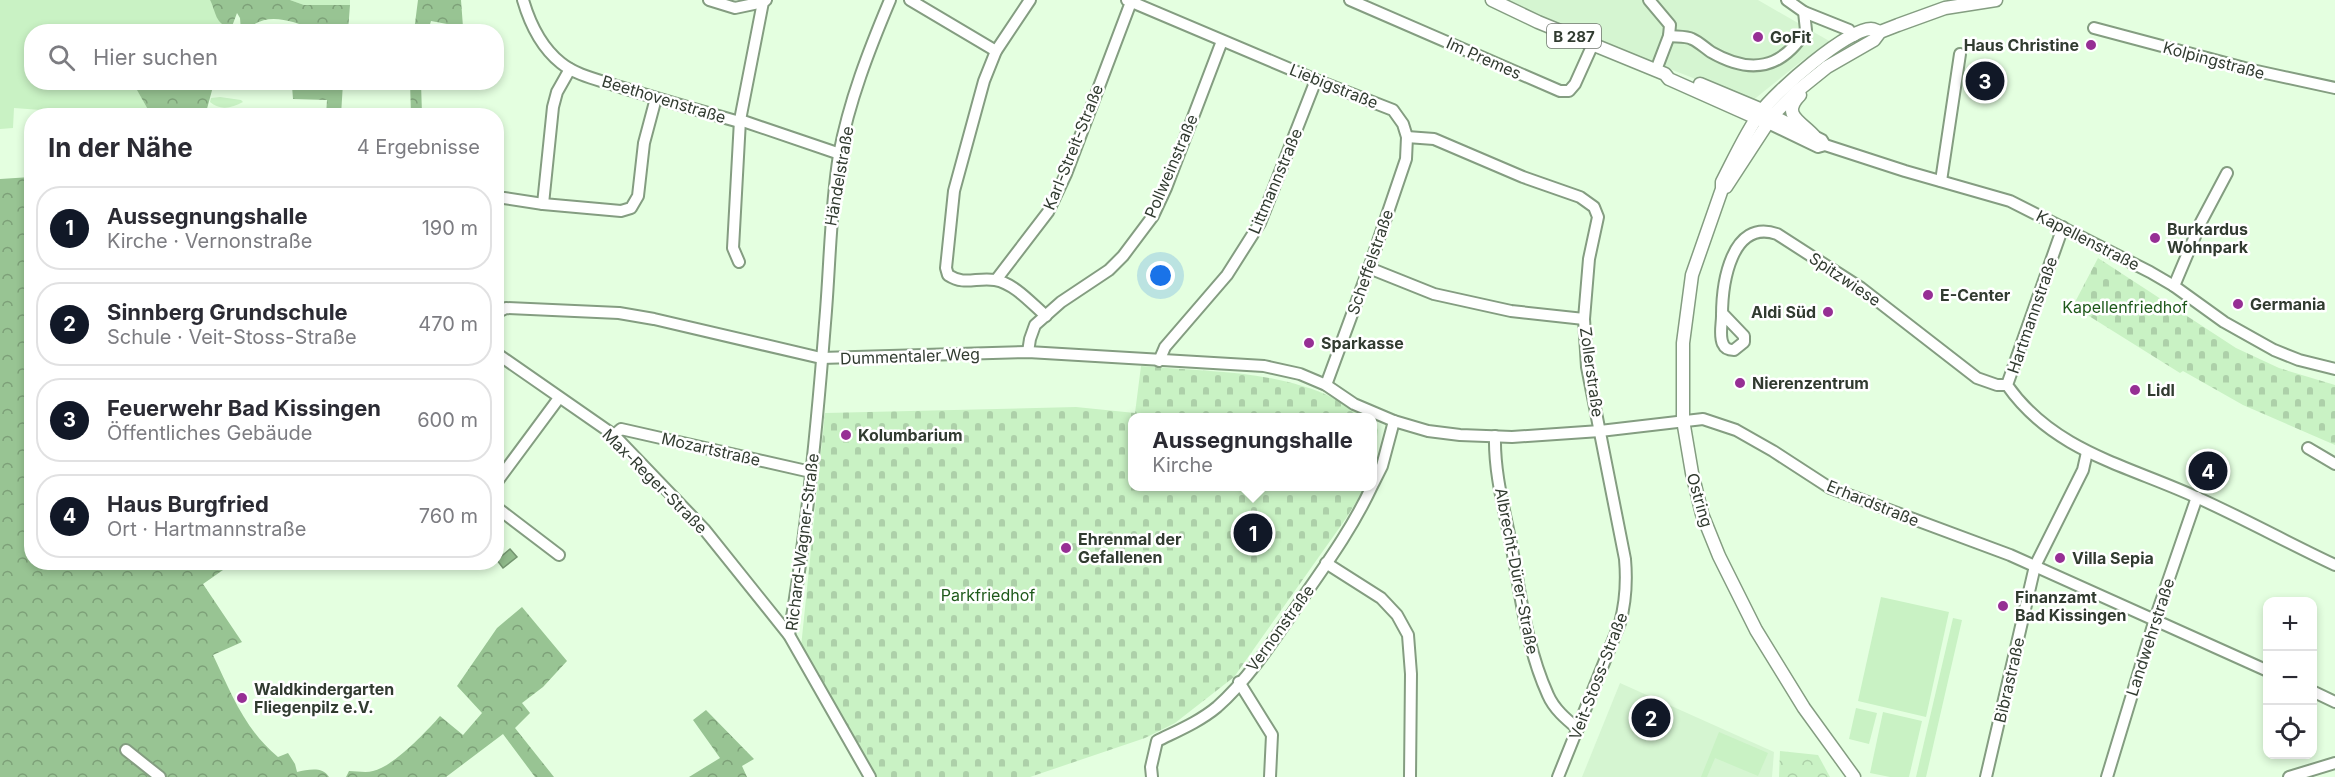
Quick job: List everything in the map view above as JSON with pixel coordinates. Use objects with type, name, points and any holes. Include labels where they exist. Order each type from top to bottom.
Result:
[{"type":"main road","name":"B 287","points":[[1492,0],[1538,22],[1661,72],[1669,79],[1765,117]]},
{"type":"main road","name":"Ostring","points":[[1765,117],[1820,73],[1874,40],[1880,32],[1945,8],[1996,0]]},
{"type":"main road","name":"Ostring","points":[[1854,777],[1803,708],[1756,630],[1719,556],[1702,514],[1683,420],[1683,343],[1692,275],[1722,189],[1722,182],[1765,117],[1799,74],[1824,54],[1854,36],[1870,29],[1880,32]]},
{"type":"main road","points":[[1814,136],[1798,123],[1792,110],[1797,98],[1817,81],[1820,73]]},
{"type":"street","name":"Beethovenstraße","points":[[523,0],[532,26],[541,40],[550,52],[570,69],[656,98],[736,121],[740,120],[840,154]]},
{"type":"street","points":[[710,0],[735,8],[765,1],[740,120],[733,248],[739,262]]},
{"type":"street","name":"Händelstraße","points":[[821,358],[829,234],[840,154],[862,68],[890,0]]},
{"type":"street","points":[[910,0],[996,51]]},
{"type":"street","points":[[1030,0],[996,51],[984,81],[954,191],[946,268],[948,275],[958,282],[996,280],[1010,286],[1046,316]]},
{"type":"street","name":"Im Premes","points":[[1350,0],[1560,91],[1569,92],[1575,84],[1593,44]]},
{"type":"street","points":[[1649,0],[1670,25],[1661,72]]},
{"type":"street","name":"Liebigstraße","points":[[1129,1],[1393,110],[1403,124],[1407,137]]},
{"type":"street","name":"Karl-Streit-Straße","points":[[996,280],[1048,212],[1066,174],[1129,1]]},
{"type":"street","points":[[1792,2],[1804,12],[1849,30],[1854,36]]},
{"type":"street","points":[[1669,36],[1691,38],[1729,61],[1749,66],[1763,66],[1775,61],[1797,45],[1806,30],[1804,12]]},
{"type":"street","name":"Kolpingstraße","points":[[2094,28],[2252,70],[2335,88]]},
{"type":"street","name":"Pollweinstraße","points":[[1028,352],[1035,325],[1061,302],[1109,270],[1123,256],[1153,216],[1166,188],[1222,41]]},
{"type":"street","points":[[1941,181],[1960,54]]},
{"type":"street","points":[[543,204],[553,107],[557,92],[570,69]]},
{"type":"street","name":"Littmannstraße","points":[[1159,361],[1165,347],[1227,275],[1260,223],[1316,80]]},
{"type":"street","points":[[504,198],[621,211],[631,208],[638,195],[644,143],[656,98]]},
{"type":"street","name":"Kapellenstraße","points":[[1765,117],[1814,136],[1826,145]]},
{"type":"street","name":"Kapellenstraße","points":[[1765,117],[1818,147],[1826,145],[2010,201],[2063,226],[2174,286],[2224,322],[2274,351],[2335,369]]},
{"type":"street","name":"Zollerstraße","points":[[1407,137],[1434,139],[1523,177],[1580,197],[1594,207],[1598,217],[1589,259],[1584,319],[1587,367],[1600,431]]},
{"type":"street","name":"Scheffelstraße","points":[[1326,386],[1406,159],[1407,137]]},
{"type":"street","points":[[2174,286],[2201,222],[2227,173]]},
{"type":"street","name":"Hartmannstraße","points":[[2063,226],[2007,385],[2031,416],[2087,452],[2197,497],[2335,565]]},
{"type":"street","name":"Spitzwiese","points":[[1722,313],[1723,283],[1735,253],[1750,234],[1767,231],[1777,234],[1861,288],[1977,378],[1997,385],[2007,385]]},
{"type":"street","points":[[1369,268],[1434,294],[1511,311],[1584,319]]},
{"type":"street","name":"Dummentaler Weg","points":[[504,309],[619,313],[821,358],[1028,352],[1264,366],[1300,374],[1375,413]]},
{"type":"street","name":"Richard-Wagner-Straße","points":[[821,358],[811,472],[798,584],[789,635],[870,777]]},
{"type":"street","name":"Max-Reger-Straße","points":[[504,359],[614,435],[704,529],[789,635]]},
{"type":"street","points":[[504,472],[559,398]]},
{"type":"street","name":"Dummentaler Weg","points":[[1377,414],[1394,421]]},
{"type":"street","name":"Erhardstraße","points":[[1394,421],[1460,435],[1495,436],[1600,431],[1704,419],[1736,430],[1830,488],[2035,566],[2263,668]]},
{"type":"street","name":"Vernonstraße","points":[[1377,476],[1382,466],[1394,421]]},
{"type":"street","name":"Mozartstraße","points":[[614,435],[621,429],[811,472]]},
{"type":"street","name":"Veit-Stoss-Straße","points":[[1558,777],[1620,623],[1625,603],[1627,581],[1625,559],[1600,431]]},
{"type":"street","name":"Albrecht-Dürer-Straße","points":[[1495,436],[1495,453],[1502,497],[1532,654],[1549,697],[1558,712],[1578,729]]},
{"type":"street","points":[[2308,448],[2335,464]]},
{"type":"street","name":"Bibrastraße","points":[[1986,777],[2035,566],[2082,470],[2087,452]]},
{"type":"street","name":"Vernonstraße","points":[[1152,777],[1151,767],[1157,741],[1190,725],[1216,708],[1239,682],[1274,640],[1326,564],[1360,512],[1369,491]]},
{"type":"street","name":"Landwehrstraße","points":[[2107,777],[2155,619],[2197,497]]},
{"type":"street","points":[[504,513],[559,555]]},
{"type":"street","points":[[1326,564],[1381,598],[1397,615],[1408,635],[1411,674],[1410,777]]},
{"type":"street","points":[[1239,682],[1272,735],[1270,777]]},
{"type":"street","points":[[2317,693],[2335,702]]},
{"type":"street","points":[[126,750],[160,777]]},
{"type":"street","points":[[2289,777],[2335,763]]},
{"type":"shaded area","points":[[1506,0],[1758,0],[1831,42],[1803,60],[1752,101],[1588,37]]},
{"type":"shaded area","points":[[510,549],[517,557],[504,567],[504,554]]},
{"type":"shaded area","points":[[1620,683],[1774,752],[1772,777],[1582,777]]},
{"type":"green space","points":[[0,0],[210,0],[223,24],[24,24],[24,90],[137,90],[147,108],[14,108],[13,128],[0,129]]},
{"type":"green space","points":[[210,0],[290,0],[304,5],[350,5],[349,24],[298,24],[270,19],[256,24],[240,24],[237,13],[233,24],[223,24],[217,17]]},
{"type":"green space","points":[[290,0],[350,0],[350,5],[304,5]]},
{"type":"green space","points":[[418,0],[461,0],[463,24],[431,21],[430,24],[415,24]]},
{"type":"green space","points":[[137,90],[212,90],[207,108],[147,108]]},
{"type":"green space","points":[[292,90],[343,90],[341,108],[326,108],[327,100],[293,99]]},
{"type":"green space","points":[[410,90],[421,90],[422,108],[411,108]]},
{"type":"green space","points":[[220,97],[243,102],[226,108],[218,107],[210,102],[211,98]]},
{"type":"green space","points":[[24,177],[24,570],[223,570],[203,584],[242,642],[213,655],[233,697],[256,735],[278,757],[288,753],[297,772],[319,770],[329,777],[0,777],[0,179]]},
{"type":"green space","name":"Kapellenfriedhof","points":[[2098,258],[2236,348],[2279,368],[2335,385],[2335,445],[2243,405],[2183,371],[2180,373],[2073,306]]},
{"type":"green space","name":"Parkfriedhof","points":[[1141,366],[1243,374],[1283,381],[1319,392],[1361,413],[1135,413]]},
{"type":"green space","name":"Parkfriedhof","points":[[1076,407],[1135,413],[1128,413],[1128,491],[1363,491],[1347,517],[1234,677],[1175,723],[1145,738],[1030,777],[875,777],[801,647],[825,413]]},
{"type":"green space","points":[[1881,597],[1949,612],[1926,717],[1858,701]]},
{"type":"green space","points":[[522,607],[567,661],[543,687],[522,703],[530,713],[515,728],[554,777],[535,777],[503,734],[446,777],[346,777],[349,771],[370,772],[390,763],[409,748],[440,716],[463,735],[482,713],[457,686],[497,628]]},
{"type":"green space","points":[[1953,618],[1962,620],[1926,777],[1916,777]]},
{"type":"green space","points":[[1856,708],[1877,713],[1869,744],[1849,739]]},
{"type":"green space","points":[[706,710],[754,759],[742,766],[747,777],[689,777],[720,758],[693,720]]},
{"type":"green space","points":[[1883,712],[1922,721],[1909,777],[1890,777],[1870,773]]},
{"type":"green space","points":[[1719,732],[1768,753],[1758,776],[1715,758],[1707,777],[1701,777]]},
{"type":"green space","points":[[1780,751],[1818,755],[1830,777],[1779,777]]},
{"type":"place","name":"GoFit","points":[[1758,37]]},
{"type":"place","name":"Haus Christine","points":[[2091,45]]},
{"type":"place","name":"Feuerwehr Bad Kissingen","points":[[1985,81]]},
{"type":"place","name":"Burkardus Wohnpark","points":[[2155,238]]},
{"type":"place","name":"E-Center","points":[[1928,295]]},
{"type":"place","name":"Germania","points":[[2238,304]]},
{"type":"place","name":"Aldi Süd","points":[[1828,312]]},
{"type":"place","name":"Sparkasse","points":[[1309,343]]},
{"type":"place","name":"Nierenzentrum","points":[[1740,383]]},
{"type":"place","name":"Lidl","points":[[2135,390]]},
{"type":"place","name":"Kolumbarium","points":[[846,435]]},
{"type":"place","name":"Haus Burgfried","points":[[2208,471]]},
{"type":"place","name":"Aussegnungshalle","points":[[1253,533]]},
{"type":"place","name":"Ehrenmal der Gefallenen","points":[[1066,548]]},
{"type":"place","name":"Villa Sepia","points":[[2060,558]]},
{"type":"place","name":"Finanzamt Bad Kissingen","points":[[2003,606]]},
{"type":"place","name":"Waldkindergarten Fliegenpilz e.V.","points":[[242,698]]},
{"type":"place","name":"Sinnberg Grundschule","points":[[1651,718]]}]
